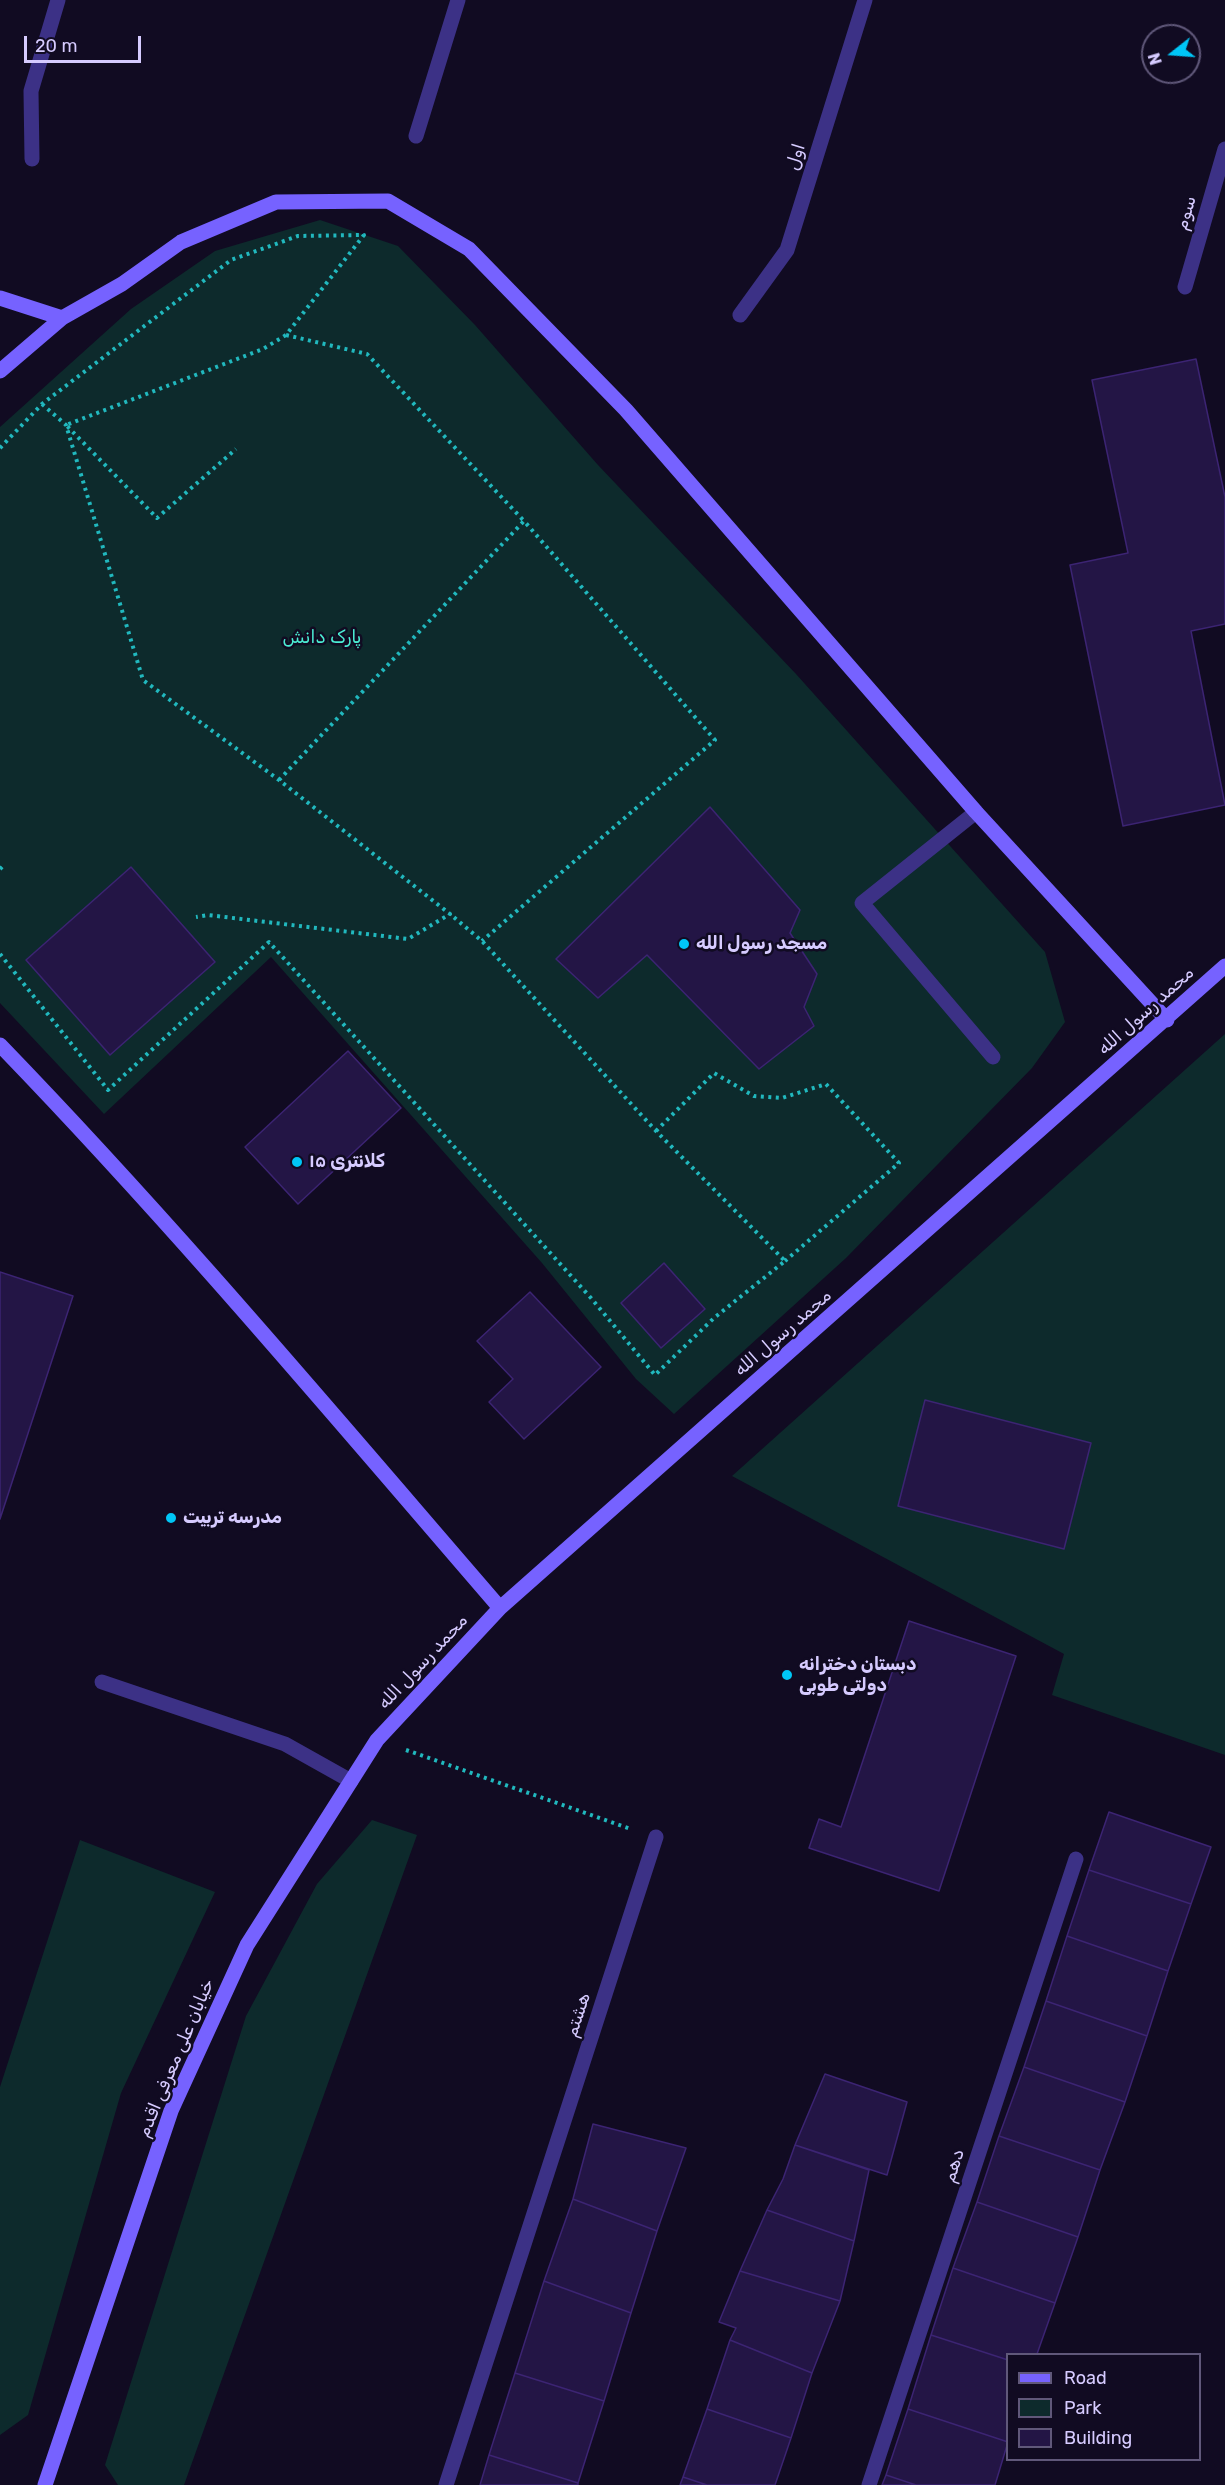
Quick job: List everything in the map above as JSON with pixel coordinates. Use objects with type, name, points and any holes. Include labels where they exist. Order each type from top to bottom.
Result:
[{"type":"street","points":[[32,159],[31,92],[58,0]]},
{"type":"street","points":[[416,136],[458,0]]},
{"type":"street","name":"اول","points":[[740,315],[787,250],[866,0]]},
{"type":"street","name":"سوم","points":[[1185,287],[1225,149]]},
{"type":"street","points":[[0,371],[62,318],[122,284],[181,242],[276,202],[388,201],[469,249],[626,410],[976,812],[1167,1020]]},
{"type":"street","points":[[0,298],[62,318]]},
{"type":"street","points":[[976,812],[862,903],[993,1057]]},
{"type":"street","name":"محمد رسول الله","points":[[377,1740],[500,1608],[1167,1020],[1225,966]]},
{"type":"street","points":[[0,1045],[96,1144],[500,1608]]},
{"type":"street","points":[[102,1682],[285,1744],[351,1781]]},
{"type":"street","name":"خیابان علی معرفی اقدم","points":[[45,2485],[171,2111],[247,1945],[377,1740]]},
{"type":"street","name":"هشتم","points":[[446,2485],[656,1837]]},
{"type":"street","name":"دهم","points":[[869,2485],[1076,1859]]},
{"type":"path","points":[[0,448],[42,404],[231,260],[298,236],[364,235],[286,335],[263,349],[66,425]]},
{"type":"path","points":[[286,335],[367,354],[524,522],[716,740],[482,941]]},
{"type":"path","points":[[42,404],[66,425],[158,518],[236,449]]},
{"type":"path","points":[[66,425],[143,680],[279,780],[482,941],[656,1131],[785,1261]]},
{"type":"path","points":[[279,780],[524,522]]},
{"type":"path","points":[[195,917],[208,915],[408,939],[450,914]]},
{"type":"path","points":[[0,954],[108,1090],[269,942],[591,1298],[655,1375],[714,1318],[785,1261],[899,1163],[826,1084],[782,1098],[754,1096],[714,1073],[656,1131]]},
{"type":"path","points":[[377,1740],[656,1837]]},
{"type":"green space","name":"پارک دانش","points":[[320,220],[398,246],[475,325],[598,465],[796,674],[1045,952],[1065,1022],[1032,1068],[846,1258],[674,1414],[636,1379],[542,1263],[271,957],[104,1114],[0,1003],[0,427],[131,309],[215,251]]},
{"type":"green space","points":[[1225,1034],[1225,1755],[1052,1695],[1064,1654],[732,1476]]},
{"type":"green space","points":[[372,1820],[417,1835],[184,2485],[118,2485],[105,2465],[246,2016],[317,1884]]},
{"type":"green space","points":[[80,1840],[215,1892],[121,2093],[28,2415],[0,2435],[0,2087]]},
{"type":"building","points":[[1196,359],[1225,497],[1225,624],[1191,631],[1225,805],[1123,826],[1070,565],[1128,553],[1092,380]]},
{"type":"building","name":"مسجد رسول الله","points":[[710,807],[800,910],[790,933],[817,974],[804,1007],[814,1026],[759,1069],[647,955],[598,998],[556,959]]},
{"type":"building","points":[[131,867],[215,962],[110,1055],[26,960]]},
{"type":"building","points":[[348,1051],[401,1108],[298,1204],[245,1147]]},
{"type":"building","points":[[664,1263],[705,1309],[661,1348],[621,1303]]},
{"type":"building","points":[[0,1272],[73,1296],[0,1519]]},
{"type":"building","points":[[530,1292],[601,1367],[524,1439],[489,1402],[513,1379],[477,1341]]},
{"type":"building","points":[[925,1400],[1091,1443],[1064,1549],[898,1506]]},
{"type":"building","points":[[909,1621],[1016,1656],[939,1891],[809,1848],[819,1819],[841,1827]]},
{"type":"building","points":[[1109,1812],[1211,1847],[1191,1904],[1089,1870]]},
{"type":"building","points":[[1089,1870],[1191,1904],[1168,1971],[1067,1936]]},
{"type":"building","points":[[1067,1936],[1168,1971],[1147,2036],[1046,2001]]},
{"type":"building","points":[[1046,2001],[1147,2036],[1125,2102],[1024,2067]]},
{"type":"building","points":[[1024,2067],[1125,2102],[1100,2170],[999,2136]]},
{"type":"building","points":[[825,2074],[907,2102],[887,2175],[795,2145]]},
{"type":"building","points":[[593,2124],[686,2148],[657,2231],[573,2199]]},
{"type":"building","points":[[999,2136],[1100,2170],[1078,2237],[977,2202]]},
{"type":"building","points":[[795,2145],[869,2170],[854,2241],[767,2210],[783,2179]]},
{"type":"building","points":[[573,2199],[657,2231],[631,2313],[544,2281]]},
{"type":"building","points":[[977,2202],[1078,2237],[1055,2303],[953,2268]]},
{"type":"building","points":[[767,2210],[854,2241],[840,2301],[740,2271]]},
{"type":"building","points":[[953,2268],[1055,2303],[1037,2353],[1006,2353],[1006,2359],[931,2335]]},
{"type":"building","points":[[740,2271],[840,2301],[812,2373],[730,2340],[736,2328],[719,2322]]},
{"type":"building","points":[[544,2281],[631,2313],[604,2401],[515,2373]]},
{"type":"building","points":[[931,2335],[1006,2359],[1006,2441],[908,2409]]},
{"type":"building","points":[[730,2340],[812,2373],[791,2438],[707,2409]]},
{"type":"building","points":[[515,2373],[604,2401],[578,2483],[489,2455]]},
{"type":"building","points":[[707,2409],[791,2438],[775,2485],[707,2485],[683,2477]]},
{"type":"building","points":[[908,2409],[1006,2441],[995,2485],[916,2485],[886,2475]]},
{"type":"building","points":[[489,2455],[578,2483],[578,2485],[480,2485]]},
{"type":"building","points":[[886,2475],[916,2485],[882,2485]]},
{"type":"building","points":[[683,2477],[707,2485],[680,2485]]},
{"type":"place","name":"مسجد رسول الله","points":[[684,944]]},
{"type":"place","name":"کلانتری ۱۵","points":[[297,1162]]},
{"type":"place","name":"مدرسه تربیت","points":[[171,1518]]},
{"type":"place","name":"دبستان دخترانه دولتی طوبی","points":[[787,1675]]}]
